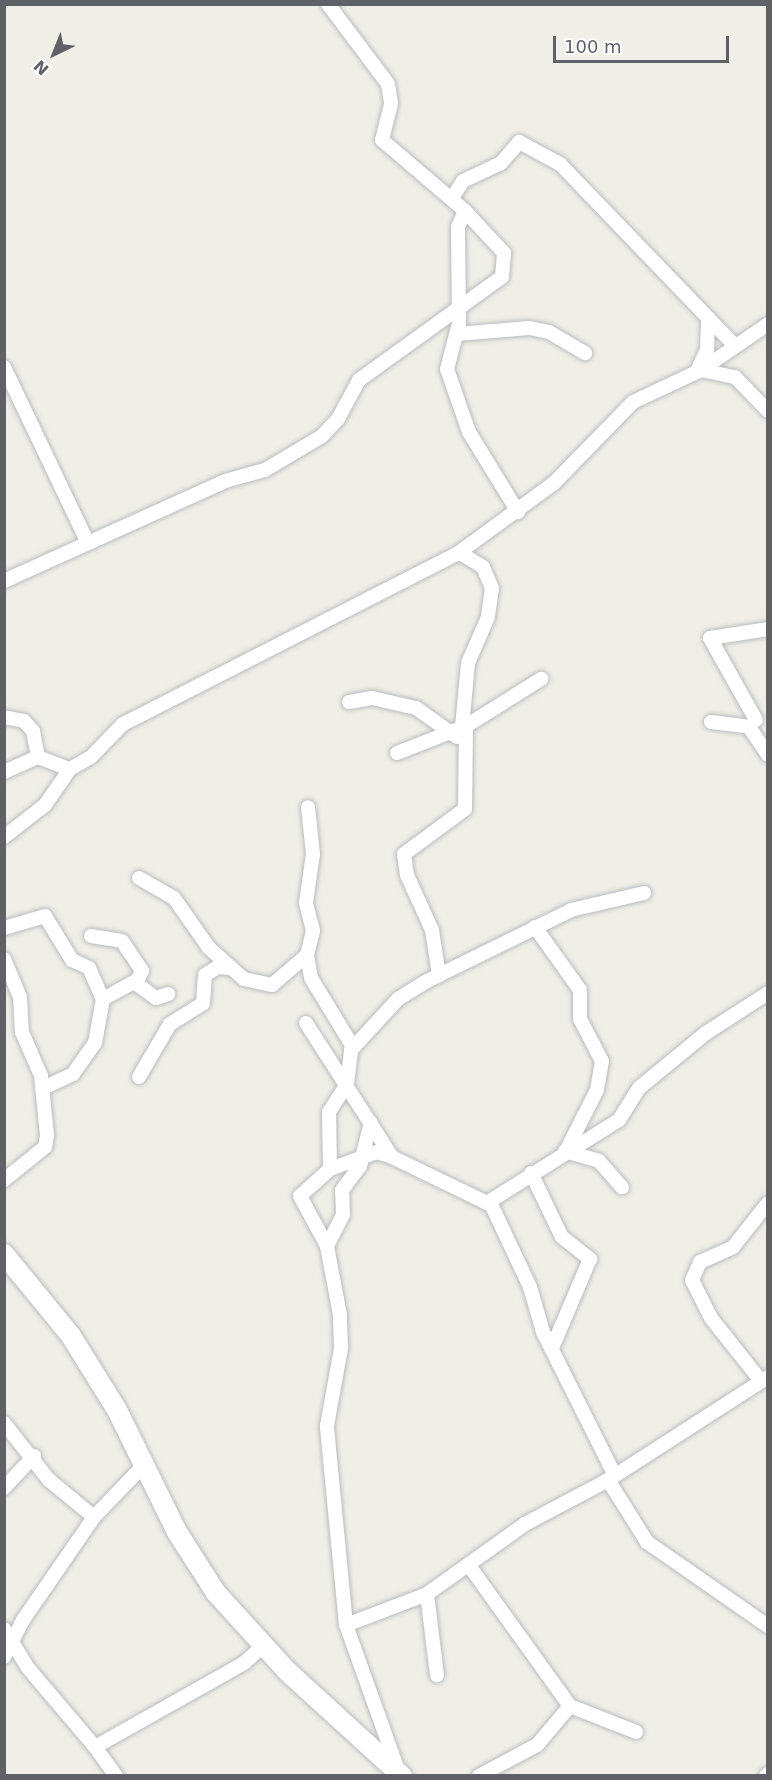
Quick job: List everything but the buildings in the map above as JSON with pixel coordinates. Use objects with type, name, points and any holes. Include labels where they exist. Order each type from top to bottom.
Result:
[{"type":"street","points":[[4,580],[225,481],[264,470],[307,446],[338,419],[359,380],[502,277],[507,262],[500,245],[452,198],[382,140],[391,104],[388,84],[328,4]]},
{"type":"street","points":[[452,198],[463,181],[501,164],[519,142],[560,164],[735,346]]},
{"type":"street","points":[[465,211],[458,227],[457,334],[447,357],[453,398],[518,512]]},
{"type":"street","points":[[699,371],[707,350],[708,318]]},
{"type":"street","points":[[4,837],[11,824],[45,805],[70,769],[91,758],[123,724],[460,553],[518,512],[582,458],[633,402],[699,371],[768,324]]},
{"type":"street","points":[[457,334],[530,328],[549,332],[585,353]]},
{"type":"street","points":[[4,367],[88,543]]},
{"type":"street","points":[[699,371],[735,377],[768,411]]},
{"type":"street","points":[[439,975],[432,930],[407,875],[404,854],[461,817],[465,744],[460,729],[468,663],[488,617],[492,588],[483,567],[460,553]]},
{"type":"street","points":[[756,720],[710,638],[768,629]]},
{"type":"street","points":[[398,753],[460,729],[541,679]]},
{"type":"street","points":[[349,702],[372,698],[416,708],[460,729]]},
{"type":"street","points":[[4,717],[24,721],[33,731],[38,757]]},
{"type":"street","points":[[711,723],[749,727],[768,755]]},
{"type":"street","points":[[4,772],[38,757],[70,769]]},
{"type":"street","points":[[308,807],[313,854],[306,903],[313,931],[307,955],[311,978],[339,1029],[353,1047]]},
{"type":"street","points":[[139,878],[174,898],[229,968]]},
{"type":"street","points":[[330,1169],[329,1112],[347,1084],[348,1064],[353,1047],[398,999],[439,975],[571,910],[644,893]]},
{"type":"street","points":[[4,928],[45,916],[72,960],[89,968],[103,999],[95,1043],[73,1074],[43,1088]]},
{"type":"street","points":[[535,927],[580,990],[580,1019],[602,1061],[597,1090],[566,1150]]},
{"type":"street","points":[[91,936],[122,941],[142,971],[136,983],[103,999]]},
{"type":"street","points":[[139,1077],[170,1024],[203,1003],[206,975],[218,967],[229,968],[272,986],[307,955]]},
{"type":"street","points":[[4,1180],[45,1147],[43,1088],[22,1032],[20,997],[6,967]]},
{"type":"street","points":[[136,983],[156,998],[168,994]]},
{"type":"street","points":[[400,1774],[346,1625],[327,1426],[341,1348],[340,1315],[327,1246],[300,1196],[330,1169],[377,1152],[453,1184],[479,1203],[490,1202],[566,1150],[619,1120],[639,1088],[706,1033],[768,993]]},
{"type":"street","points":[[306,1023],[392,1157]]},
{"type":"street","points":[[339,1029],[348,1064]]},
{"type":"street","points":[[327,1246],[343,1215],[342,1190],[363,1158],[371,1122]]},
{"type":"street","points":[[566,1150],[599,1161],[622,1186]]},
{"type":"street","points":[[531,1173],[562,1237],[590,1259],[552,1348]]},
{"type":"street","points":[[490,1202],[610,1476],[658,1552],[700,1575],[768,1626]]},
{"type":"street","points":[[346,1625],[428,1594],[470,1567],[525,1524],[610,1476],[764,1379],[711,1318],[692,1280],[700,1262],[733,1247],[768,1203]]},
{"type":"street","points":[[4,1254],[71,1335],[146,1463],[195,1565],[263,1646],[400,1774]]},
{"type":"street","points":[[4,1423],[34,1456],[49,1480],[94,1517]]},
{"type":"street","points":[[4,1488],[34,1456]]},
{"type":"street","points":[[4,1657],[10,1643],[94,1517],[146,1463]]},
{"type":"street","points":[[470,1567],[570,1706],[636,1732]]},
{"type":"street","points":[[428,1594],[437,1675]]},
{"type":"street","points":[[4,1629],[10,1643],[116,1776]]},
{"type":"street","points":[[95,1747],[244,1663],[263,1646]]},
{"type":"street","points":[[478,1776],[537,1745],[570,1706]]}]
